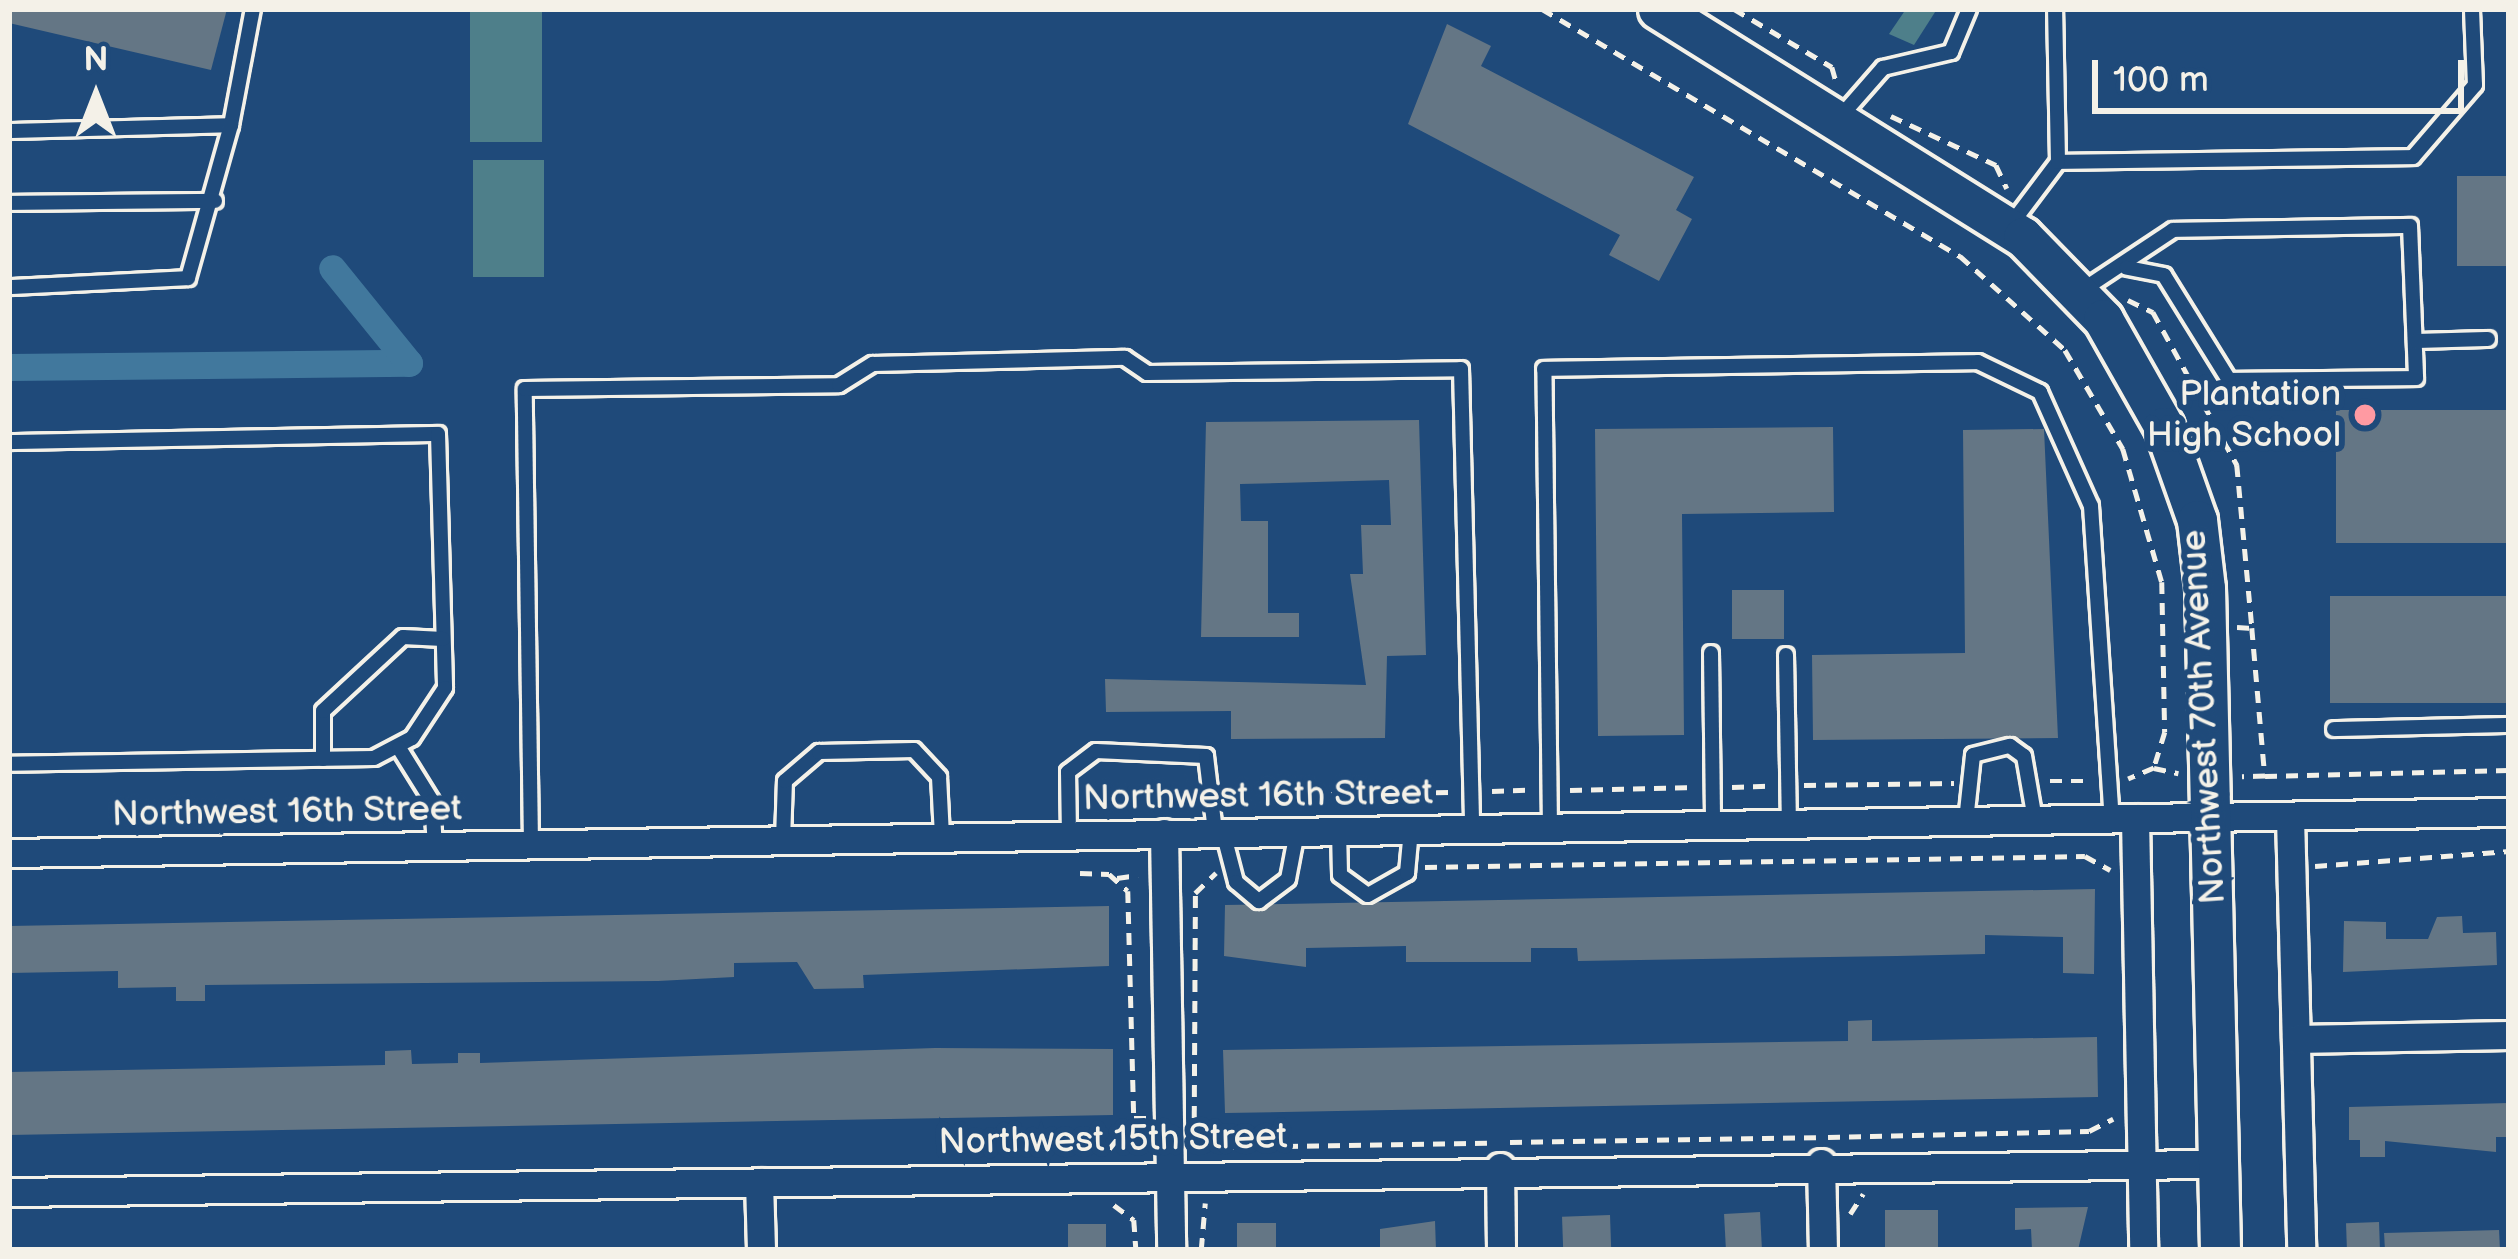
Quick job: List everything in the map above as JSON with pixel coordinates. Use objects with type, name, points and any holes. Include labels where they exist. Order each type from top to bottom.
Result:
[{"type":"street","name":"Northwest 70th Avenue","points":[[1658,9],[1840,116],[2009,227],[2081,291],[2137,374],[2197,520],[2211,798],[2220,1250]]},
{"type":"street","name":"Northwest 16th Street","points":[[9,853],[2124,819],[2211,798],[2290,817],[2509,812]]},
{"type":"street","points":[[2290,817],[2302,1250]]},
{"type":"street","points":[[2124,819],[2143,1250]]},
{"type":"street","points":[[1164,833],[1171,1250]]},
{"type":"street","points":[[2296,1039],[2509,1035]]},
{"type":"street","points":[[1821,1163],[1822,1250]]},
{"type":"street","name":"Northwest 15th Street","points":[[9,1192],[1500,1167],[2218,1164]]},
{"type":"street","points":[[1500,1167],[1501,1250]]},
{"type":"street","points":[[759,1182],[760,1250]]},
{"type":"lane","points":[[9,287],[188,278],[215,201],[254,9]]},
{"type":"lane","points":[[1840,116],[1882,68],[1951,52],[1969,9]]},
{"type":"lane","points":[[2009,227],[2058,162],[2055,9]]},
{"type":"lane","points":[[2058,162],[2413,157],[2474,85],[2472,9]]},
{"type":"lane","points":[[9,131],[231,125]]},
{"type":"lane","points":[[9,203],[215,201]]},
{"type":"lane","points":[[2081,291],[2127,268],[2173,230],[2410,226],[2416,378],[2229,380],[2164,275],[2127,268]]},
{"type":"lane","points":[[2415,341],[2488,339]]},
{"type":"lane","points":[[1550,828],[1544,369],[1978,362],[2016,372],[2055,418],[2091,506],[2111,780],[2124,819]]},
{"type":"lane","points":[[531,844],[524,389],[839,385],[873,364],[1461,369],[1472,828]]},
{"type":"lane","points":[[9,442],[438,434],[445,688],[399,748],[323,759],[9,764]]},
{"type":"lane","points":[[323,759],[323,712],[403,637],[443,639]]},
{"type":"lane","points":[[1711,653],[1713,825]]},
{"type":"lane","points":[[1786,655],[1789,824]]},
{"type":"lane","points":[[2334,729],[2509,725]]},
{"type":"lane","points":[[1966,821],[1972,755],[2010,746],[2031,782],[2035,820]]},
{"type":"lane","points":[[399,748],[432,801],[435,846]]},
{"type":"lane","points":[[1069,835],[1068,772],[1078,758],[1175,749],[1195,749],[1214,770],[1219,832],[1232,871],[1248,898],[1271,897],[1288,879],[1297,831]]},
{"type":"lane","points":[[783,840],[785,782],[819,752],[914,750],[939,777],[942,837]]},
{"type":"lane","points":[[1339,830],[1340,875],[1354,891],[1384,892],[1408,868],[1411,830]]},
{"type":"path","points":[[1542,9],[1960,256],[2065,350],[2123,449],[2162,582],[2161,755],[2143,775],[2031,782]]},
{"type":"path","points":[[2253,633],[2265,776]]},
{"type":"path","points":[[2211,798],[2265,776],[2509,770]]},
{"type":"path","points":[[1331,794],[1966,783]]},
{"type":"path","points":[[2312,874],[2327,859],[2509,851]]},
{"type":"path","points":[[1408,868],[2086,856],[2108,866],[2116,889]]},
{"type":"path","points":[[1194,906],[1202,882],[1232,871]]},
{"type":"path","points":[[1117,878],[1131,876]]},
{"type":"path","points":[[1198,1118],[1212,1142],[1234,1147],[2089,1131],[2117,1109]]},
{"type":"path","points":[[1017,1151],[1108,1150],[1134,1118]]},
{"type":"path","points":[[1200,1175],[1201,1250]]},
{"type":"path","points":[[1848,1226],[1854,1203],[1879,1187]]},
{"type":"path","points":[[1097,1203],[1131,1214],[1136,1250]]},
{"type":"green space","points":[[470,9],[542,9],[542,142],[470,142]]},
{"type":"green space","points":[[1906,9],[1937,9],[1914,45],[1889,34]]},
{"type":"green space","points":[[473,160],[544,160],[544,277],[473,277]]},
{"type":"building","points":[[9,9],[227,9],[211,70],[9,23]]},
{"type":"building","points":[[1447,24],[1491,46],[1481,66],[1694,177],[1676,210],[1692,219],[1659,281],[1609,255],[1620,235],[1408,124]]},
{"type":"building","points":[[2457,176],[2509,176],[2509,266],[2457,266]]},
{"type":"building","points":[[2336,410],[2509,410],[2509,543],[2336,543]]},
{"type":"building","points":[[1419,420],[1426,655],[1387,656],[1385,738],[1231,739],[1231,711],[1106,712],[1105,679],[1366,685],[1350,574],[1363,574],[1361,525],[1391,525],[1389,480],[1240,484],[1241,521],[1268,521],[1268,613],[1299,613],[1299,637],[1201,637],[1206,422]]},
{"type":"building","points":[[1833,427],[1834,512],[1682,514],[1684,735],[1598,736],[1595,429]]},
{"type":"building","points":[[2044,429],[2058,738],[1813,740],[1812,655],[1965,653],[1963,430]]},
{"type":"building","points":[[1732,590],[1784,590],[1784,639],[1732,639]]},
{"type":"building","points":[[2330,596],[2509,596],[2509,703],[2330,703]]},
{"type":"building","points":[[2095,889],[2094,974],[2063,973],[2063,937],[1985,935],[1985,954],[1578,961],[1577,948],[1531,948],[1531,962],[1406,962],[1406,946],[1306,948],[1306,967],[1224,956],[1225,905]]},
{"type":"building","points":[[1109,906],[1109,966],[863,975],[864,988],[814,989],[797,962],[734,963],[734,977],[658,981],[205,985],[205,1001],[176,1001],[176,987],[118,988],[118,971],[9,973],[9,926]]},
{"type":"building","points":[[2462,916],[2463,933],[2496,932],[2497,965],[2343,972],[2344,921],[2386,922],[2386,939],[2428,939],[2437,917]]},
{"type":"building","points":[[1872,1020],[1872,1041],[2097,1037],[2098,1097],[1225,1113],[1223,1050],[1848,1041],[1848,1021]]},
{"type":"building","points":[[935,1048],[1113,1049],[1113,1115],[9,1135],[9,1072],[385,1065],[385,1051],[411,1050],[412,1064],[458,1063],[458,1053],[480,1053],[480,1063]]},
{"type":"building","points":[[2509,1103],[2509,1137],[2496,1137],[2496,1152],[2385,1141],[2385,1157],[2360,1157],[2360,1140],[2349,1140],[2349,1107]]},
{"type":"building","points":[[2088,1207],[2078,1250],[2032,1250],[2031,1229],[2015,1230],[2015,1208]]},
{"type":"building","points":[[1885,1210],[1938,1210],[1938,1250],[1885,1250]]},
{"type":"building","points":[[1760,1212],[1762,1250],[1726,1250],[1724,1214]]},
{"type":"building","points":[[1610,1215],[1611,1250],[1563,1250],[1562,1217]]},
{"type":"building","points":[[1435,1221],[1436,1250],[1380,1250],[1380,1229]]},
{"type":"building","points":[[2379,1222],[2380,1250],[2347,1250],[2346,1223]]},
{"type":"building","points":[[1237,1223],[1276,1223],[1276,1250],[1237,1250]]},
{"type":"building","points":[[1068,1224],[1106,1224],[1106,1250],[1068,1250]]},
{"type":"building","points":[[2499,1230],[2500,1250],[2385,1250],[2384,1233]]},
{"type":"waterway","points":[[9,367],[409,363],[332,268]]},
{"type":"place","name":"Plantation High School","points":[[2365,415]]}]
